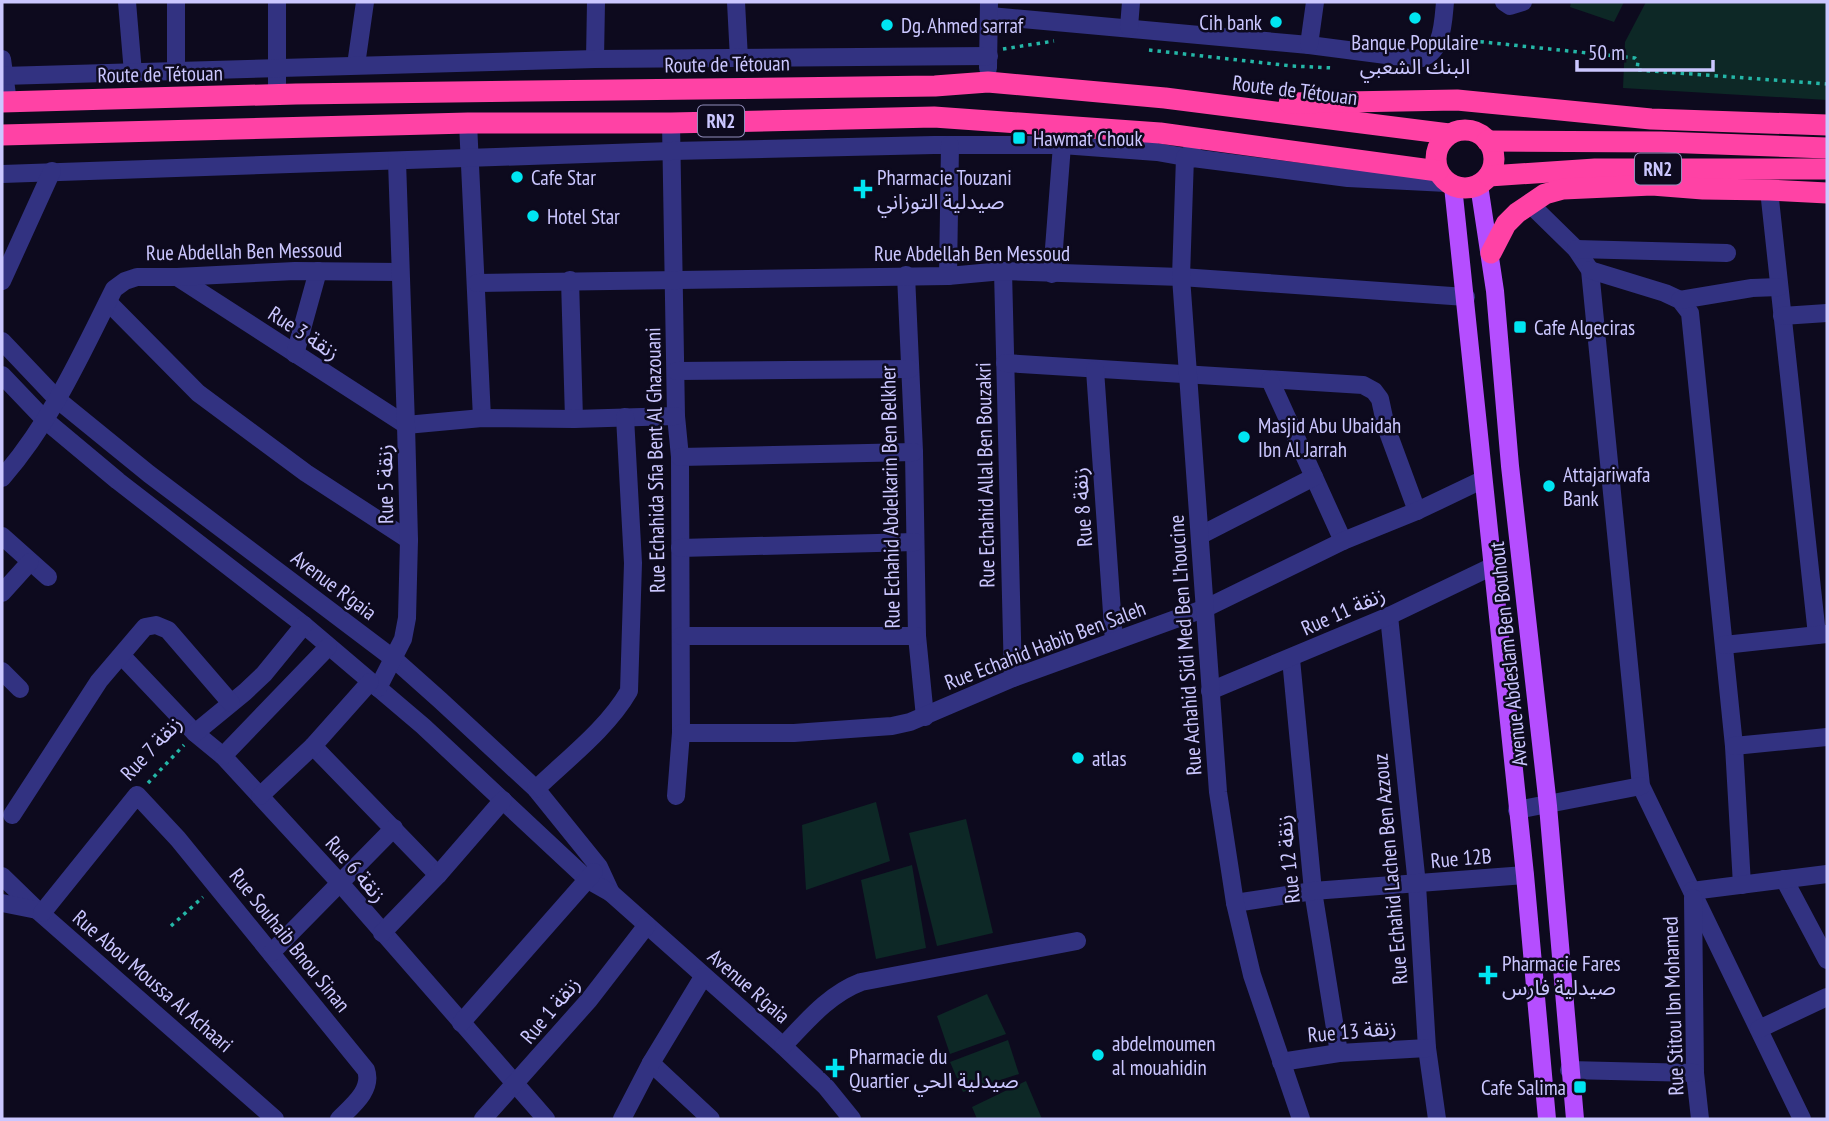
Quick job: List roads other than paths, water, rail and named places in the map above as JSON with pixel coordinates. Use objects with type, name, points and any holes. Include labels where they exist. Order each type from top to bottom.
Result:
[{"type":"highway","name":"Route de Tétouan","points":[[5,102],[277,95],[935,86],[988,82],[1203,103],[1449,134],[1474,131],[1487,141],[1661,142],[1827,148]]},
{"type":"highway","points":[[1203,103],[1457,100],[1651,119],[1827,125]]},
{"type":"highway","points":[[1567,111],[1661,142]]},
{"type":"highway","name":"RN2","points":[[2,135],[468,123],[934,117],[1211,139],[1446,180],[1471,188],[1484,180],[1595,169],[1827,169]]},
{"type":"highway","points":[[1446,180],[1435,161],[1437,150],[1449,134]]},
{"type":"highway","points":[[1484,180],[1494,162],[1493,149],[1487,141]]},
{"type":"highway","points":[[1595,169],[1652,185]]},
{"type":"highway","points":[[1491,253],[1506,224],[1528,203],[1545,194],[1563,190],[1652,185],[1827,193]]},
{"type":"main road","name":"Avenue Abdeslam Ben Bouhout","points":[[1446,180],[1466,297],[1482,480],[1525,875],[1548,1119]]},
{"type":"main road","name":"Avenue Abdeslam Ben Bouhout","points":[[1484,180],[1510,466],[1548,806],[1575,1119]]},
{"type":"street","points":[[127,2],[133,73]]},
{"type":"street","points":[[176,2],[176,71]]},
{"type":"street","points":[[277,2],[277,95]]},
{"type":"street","points":[[356,65],[365,2]]},
{"type":"street","points":[[595,59],[596,2]]},
{"type":"street","points":[[736,2],[739,59]]},
{"type":"street","points":[[1129,27],[1131,2]]},
{"type":"street","points":[[1309,45],[1315,2]]},
{"type":"street","points":[[988,82],[989,9],[1417,59],[1427,58],[1439,40],[1445,2]]},
{"type":"street","points":[[1504,2],[1510,6],[1523,2]]},
{"type":"street","points":[[5,102],[3,71],[133,73],[595,59],[989,57]]},
{"type":"street","name":"Rue Echahida Sfia Bent Al Ghazouani","points":[[671,122],[676,416],[680,457],[681,733],[676,796]]},
{"type":"street","points":[[468,123],[482,418]]},
{"type":"street","points":[[1185,157],[1211,139]]},
{"type":"street","points":[[948,276],[950,145]]},
{"type":"street","points":[[2,174],[672,151],[1062,145],[1157,152],[1348,178],[1446,180]]},
{"type":"street","points":[[1052,274],[1062,145]]},
{"type":"street","name":"Rue Achahid Sidi Med Ben L'houcine","points":[[1185,157],[1181,277],[1218,792],[1235,903],[1252,975],[1301,1119]]},
{"type":"street","name":"Rue 5 زنقة","points":[[260,796],[374,685],[394,659],[403,639],[407,618],[409,540],[397,161]]},
{"type":"street","points":[[2,281],[52,172]]},
{"type":"street","points":[[1724,645],[1822,635],[1769,190]]},
{"type":"street","points":[[1528,203],[1576,249],[1590,271],[1641,786],[1802,1119]]},
{"type":"street","points":[[1576,249],[1727,253]]},
{"type":"street","points":[[295,354],[318,271]]},
{"type":"street","name":"Rue Abdellah Ben Messoud","points":[[2,478],[58,400],[114,289],[125,281],[137,276],[177,277],[318,271],[400,272]]},
{"type":"street","name":"Rue Abdellah Ben Messoud","points":[[477,283],[948,276],[1003,271],[1181,277],[1466,297]]},
{"type":"street","name":"Rue Echahid Allal Ben Bouzakri","points":[[1003,271],[1013,678]]},
{"type":"street","points":[[1590,271],[1665,293],[1680,300],[1690,313],[1734,746],[1742,884]]},
{"type":"street","name":"Rue Echahid Abdelkarin Ben Belkher","points":[[906,275],[914,452],[916,636],[925,717]]},
{"type":"street","name":"Rue 3 زنقة","points":[[177,277],[406,425]]},
{"type":"street","points":[[570,280],[574,419]]},
{"type":"street","points":[[1680,300],[1752,288],[1779,287]]},
{"type":"street","points":[[108,302],[198,393],[317,481],[409,540]]},
{"type":"street","points":[[1782,316],[1827,313]]},
{"type":"street","name":"Avenue R'gaia","points":[[2,341],[58,400],[149,474],[394,659],[536,789],[593,873],[611,893],[783,1046],[826,1087],[852,1119]]},
{"type":"street","points":[[1005,363],[1363,386],[1374,391],[1380,399],[1385,427],[1417,510]]},
{"type":"street","points":[[676,371],[910,369]]},
{"type":"street","name":"Rue 8 زنقة","points":[[1095,370],[1114,640]]},
{"type":"street","name":"Avenue R'gaia","points":[[2,375],[45,420],[118,481],[304,625],[423,726],[503,800],[593,873]]},
{"type":"street","points":[[1270,380],[1343,541]]},
{"type":"street","points":[[406,425],[482,418],[676,416]]},
{"type":"street","points":[[536,789],[606,722],[629,691],[633,563],[625,417]]},
{"type":"street","points":[[680,457],[914,452]]},
{"type":"street","points":[[1201,535],[1314,477]]},
{"type":"street","name":"Rue Echahid Habib Ben Saleh","points":[[681,733],[794,733],[880,727],[910,722],[1013,678],[1206,608],[1343,541],[1482,480]]},
{"type":"street","points":[[2,536],[48,577]]},
{"type":"street","points":[[680,548],[915,542]]},
{"type":"street","points":[[2,593],[30,562]]},
{"type":"street","name":"Rue 11 زنقة","points":[[1210,691],[1292,659],[1492,567]]},
{"type":"street","name":"Rue Echahid Lachen Ben Azzouz","points":[[1389,615],[1417,885],[1427,1048],[1437,1119]]},
{"type":"street","points":[[12,815],[99,681],[145,627],[156,625],[168,630],[232,703]]},
{"type":"street","name":"Rue 7 زنقة","points":[[195,733],[264,674],[304,625]]},
{"type":"street","points":[[681,636],[916,636]]},
{"type":"street","points":[[223,756],[328,647]]},
{"type":"street","name":"Rue 6 زنقة","points":[[122,656],[195,733],[223,756],[340,883],[382,933],[435,982],[461,1023],[546,1119]]},
{"type":"street","name":"Rue 12 زنقة","points":[[1292,659],[1313,891],[1339,1053]]},
{"type":"street","points":[[2,671],[20,689]]},
{"type":"street","points":[[1734,746],[1827,737]]},
{"type":"street","points":[[313,747],[438,875]]},
{"type":"street","points":[[1517,810],[1641,786]]},
{"type":"street","name":"Rue 7 زنقة","points":[[39,911],[137,795]]},
{"type":"street","name":"Rue Souhaib Bnou Sinan","points":[[137,795],[178,839],[366,1070],[368,1084],[365,1091],[339,1119]]},
{"type":"street","points":[[382,933],[438,875],[503,800]]},
{"type":"street","points":[[271,953],[394,828]]},
{"type":"street","points":[[461,1023],[593,873]]},
{"type":"street","points":[[1692,891],[1827,874]]},
{"type":"street","name":"Rue 12B","points":[[1235,903],[1313,891],[1525,875]]},
{"type":"street","name":"Rue Abou Moussa Al Achaari","points":[[2,876],[275,1119]]},
{"type":"street","points":[[1784,879],[1827,960]]},
{"type":"street","name":"Rue Stitou Ibn Mohamed","points":[[1692,891],[1695,1073],[1700,1119]]},
{"type":"street","points":[[2,903],[39,911]]},
{"type":"street","name":"Rue 1 زنقة","points":[[483,1119],[589,1000],[647,925]]},
{"type":"street","points":[[783,1046],[831,999],[846,988],[861,982],[1077,941]]},
{"type":"street","points":[[622,1119],[651,1063],[703,977]]},
{"type":"street","points":[[1759,1029],[1827,997]]},
{"type":"street","name":"Rue 13 زنقة","points":[[1281,1062],[1339,1053],[1427,1048]]},
{"type":"street","points":[[651,1063],[711,1119]]},
{"type":"street","points":[[1569,1070],[1695,1073]]},
{"type":"place","name":"Banque Populaire البنك الشعبي","points":[[1415,18]]},
{"type":"place","name":"Cih bank","points":[[1276,22]]},
{"type":"place","name":"Dg. Ahmed sarraf","points":[[887,25]]},
{"type":"place","name":"Hawmat Chouk","points":[[1019,138]]},
{"type":"place","name":"Cafe Star","points":[[517,177]]},
{"type":"place","name":"Pharmacie Touzani صيدلية التوزاني","points":[[863,189]]},
{"type":"place","name":"Hotel Star","points":[[533,216]]},
{"type":"place","name":"Cafe Algeciras","points":[[1520,327]]},
{"type":"place","name":"Masjid Abu Ubaidah Ibn Al Jarrah","points":[[1244,437]]},
{"type":"place","name":"Attajariwafa Bank","points":[[1549,486]]},
{"type":"place","name":"atlas","points":[[1078,758]]},
{"type":"place","name":"Pharmacie Fares صيدلية فارس","points":[[1488,975]]},
{"type":"place","name":"abdelmoumen al mouahidin","points":[[1098,1055]]},
{"type":"place","name":"Pharmacie du Quartier صيدلية الحي","points":[[835,1068]]},
{"type":"place","name":"Cafe Salima","points":[[1580,1087]]}]
